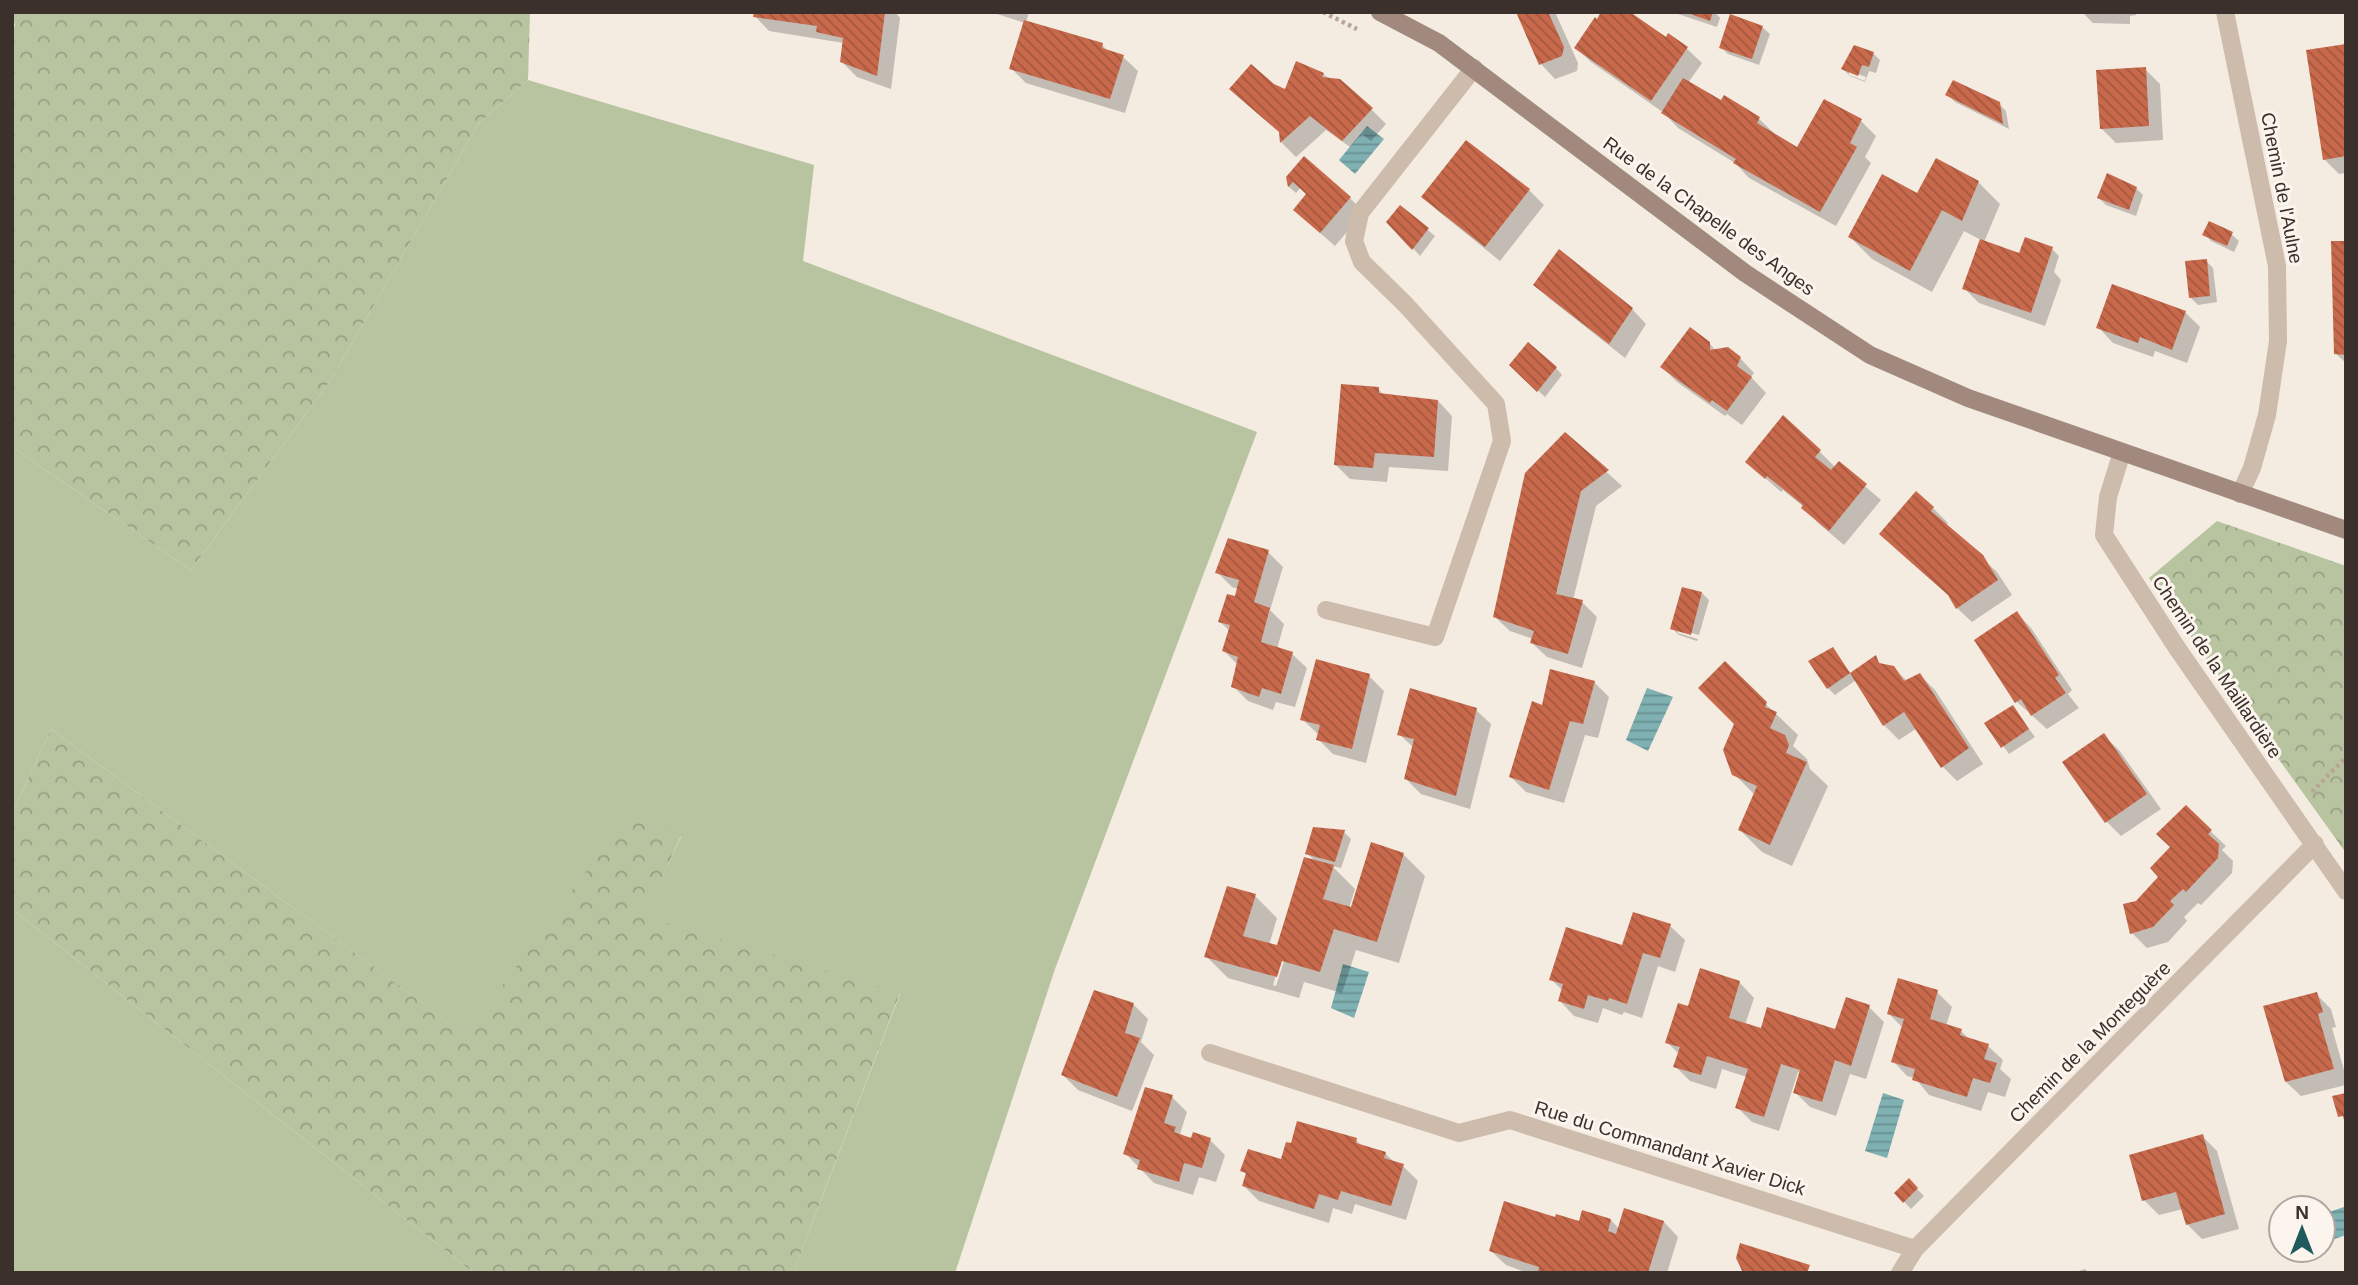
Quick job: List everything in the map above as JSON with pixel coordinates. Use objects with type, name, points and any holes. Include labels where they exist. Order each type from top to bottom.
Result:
[{"type":"main road","name":"Rue de la Chapelle des Anges","points":[[1380,12],[1439,43],[1745,273],[1870,355],[1968,398],[2346,530]]},
{"type":"street","name":"Chemin de l'Aulne","points":[[2225,12],[2277,266],[2278,341],[2267,415],[2252,468],[2240,494]]},
{"type":"street","points":[[1326,610],[1435,637],[1502,440],[1496,404],[1405,304],[1362,262],[1354,241],[1360,213],[1474,68]]},
{"type":"street","name":"Chemin de la Maillardière","points":[[2122,452],[2108,497],[2104,535],[2177,648],[2346,891]]},
{"type":"street","name":"Chemin de la Monteguère","points":[[1900,1273],[1915,1249],[2315,844]]},
{"type":"street","name":"Rue du Commandant Xavier Dick","points":[[1210,1053],[1459,1133],[1510,1120],[1915,1249]]},
{"type":"path","points":[[2292,813],[2346,757]]},
{"type":"green space","points":[[12,12],[530,12],[528,80],[479,123],[330,381],[191,570],[12,447],[12,30],[15,26]]},
{"type":"green space","points":[[528,80],[814,165],[803,261],[1257,432],[1055,969],[955,1273],[793,1273],[900,994],[644,916],[681,837],[632,811],[467,1036],[51,729],[12,814],[12,447],[191,570],[330,381],[479,123]]},
{"type":"green space","points":[[2217,521],[2346,566],[2346,853],[2149,578]]},
{"type":"green space","points":[[51,729],[466,1035],[631,810],[681,836],[645,916],[900,993],[793,1273],[474,1273],[12,909],[12,814]]},
{"type":"green space","points":[[12,909],[474,1273],[12,1273]]},
{"type":"water","points":[[1367,126],[1384,139],[1355,174],[1339,160]]},
{"type":"water","points":[[1647,688],[1673,697],[1648,751],[1626,740]]},
{"type":"water","points":[[1343,964],[1369,972],[1354,1018],[1331,1008]]},
{"type":"water","points":[[1883,1093],[1904,1100],[1887,1158],[1865,1151]]},
{"type":"water","points":[[2344,1207],[2346,1235],[2337,1238],[2337,1209]]},
{"type":"building","points":[[754,12],[885,12],[877,76],[840,62],[843,38],[816,32],[817,26],[753,17]]},
{"type":"building","points":[[1516,12],[1548,12],[1564,47],[1562,56],[1539,65]]},
{"type":"building","points":[[1601,12],[1630,12],[1666,37],[1668,33],[1688,47],[1651,101],[1574,48]]},
{"type":"building","points":[[1685,12],[1713,12],[1710,21]]},
{"type":"building","points":[[1730,14],[1763,26],[1752,59],[1719,48]]},
{"type":"building","points":[[1024,20],[1103,43],[1102,48],[1124,55],[1110,99],[1009,69]]},
{"type":"building","points":[[2346,44],[2346,156],[2323,160],[2306,50]]},
{"type":"building","points":[[1854,45],[1874,52],[1869,67],[1862,65],[1858,76],[1841,69]]},
{"type":"building","points":[[1296,61],[1324,73],[1322,77],[1340,79],[1373,108],[1342,141],[1310,116],[1280,143],[1279,132],[1229,89],[1251,64],[1274,84],[1285,89]]},
{"type":"building","points":[[2146,67],[2149,126],[2100,129],[2096,70]]},
{"type":"building","points":[[1683,78],[1721,100],[1724,95],[1760,117],[1757,123],[1797,147],[1824,99],[1862,119],[1850,143],[1857,147],[1820,212],[1733,163],[1736,159],[1661,113]]},
{"type":"building","points":[[1953,80],[2000,102],[2003,124],[1945,95]]},
{"type":"building","points":[[1466,140],[1530,189],[1485,247],[1421,197]]},
{"type":"building","points":[[1304,156],[1351,197],[1320,233],[1293,210],[1306,194],[1293,182],[1288,187],[1286,177]]},
{"type":"building","points":[[1936,158],[1979,181],[1962,221],[1942,210],[1910,271],[1848,237],[1882,174],[1917,193]]},
{"type":"building","points":[[2107,173],[2137,187],[2129,210],[2097,198]]},
{"type":"building","points":[[1400,205],[1429,228],[1412,250],[1386,222]]},
{"type":"building","points":[[2209,221],[2233,232],[2227,246],[2202,235]]},
{"type":"building","points":[[2025,237],[2053,247],[2031,313],[1962,289],[1980,239],[2019,253]]},
{"type":"building","points":[[2331,241],[2346,241],[2346,355],[2334,354]]},
{"type":"building","points":[[1559,249],[1633,308],[1609,344],[1533,285]]},
{"type":"building","points":[[2207,259],[2210,296],[2189,298],[2185,261]]},
{"type":"building","points":[[2112,284],[2186,311],[2172,350],[2140,337],[2138,343],[2096,328]]},
{"type":"building","points":[[1690,327],[1710,342],[1710,350],[1728,347],[1741,357],[1737,366],[1752,377],[1727,411],[1712,400],[1710,403],[1660,367]]},
{"type":"building","points":[[1528,342],[1557,367],[1537,392],[1509,365]]},
{"type":"building","points":[[1341,384],[1379,387],[1379,393],[1438,400],[1434,457],[1375,453],[1373,468],[1334,465]]},
{"type":"building","points":[[1783,415],[1821,450],[1815,457],[1831,470],[1839,461],[1867,484],[1829,531],[1801,508],[1803,505],[1745,462]]},
{"type":"building","points":[[1565,432],[1609,470],[1581,491],[1556,594],[1583,600],[1568,654],[1530,643],[1534,631],[1493,617],[1525,473]]},
{"type":"building","points":[[1916,491],[1934,507],[1931,511],[1983,555],[1998,580],[1956,609],[1948,595],[1879,534]]},
{"type":"building","points":[[1228,538],[1269,550],[1254,602],[1270,608],[1261,642],[1293,652],[1281,694],[1262,688],[1259,697],[1231,687],[1238,657],[1222,651],[1230,625],[1218,622],[1227,594],[1235,596],[1239,580],[1215,573]]},
{"type":"building","points":[[1682,587],[1702,592],[1691,635],[1670,629]]},
{"type":"building","points":[[2017,611],[2059,675],[2055,678],[2066,693],[2031,716],[2021,699],[2015,703],[1974,640]]},
{"type":"building","points":[[1833,647],[1850,673],[1827,689],[1808,661]]},
{"type":"building","points":[[1876,655],[1879,663],[1894,666],[1904,681],[1920,673],[1969,748],[1941,768],[1904,712],[1883,726],[1850,673]]},
{"type":"building","points":[[1316,659],[1370,674],[1352,749],[1316,740],[1320,725],[1300,720]]},
{"type":"building","points":[[1725,661],[1767,702],[1765,707],[1777,712],[1770,728],[1785,735],[1789,745],[1786,753],[1807,762],[1770,845],[1738,830],[1757,786],[1732,775],[1723,750],[1734,724],[1698,688]]},
{"type":"building","points":[[1550,669],[1595,681],[1583,724],[1570,721],[1549,790],[1509,777],[1532,701],[1542,705]]},
{"type":"building","points":[[1410,688],[1477,708],[1456,796],[1404,779],[1414,739],[1397,735]]},
{"type":"building","points":[[2013,705],[2029,729],[2001,748],[1984,723]]},
{"type":"building","points":[[2104,733],[2147,794],[2105,823],[2062,762]]},
{"type":"building","points":[[2186,805],[2212,830],[2208,834],[2219,844],[2218,858],[2186,892],[2183,889],[2170,901],[2174,905],[2153,927],[2130,934],[2123,904],[2136,901],[2158,877],[2150,868],[2170,847],[2156,834]]},
{"type":"building","points":[[1313,827],[1345,830],[1335,862],[1305,854]]},
{"type":"building","points":[[1371,842],[1404,853],[1377,942],[1334,929],[1320,972],[1282,961],[1277,977],[1204,957],[1227,886],[1256,894],[1243,936],[1277,945],[1304,857],[1334,865],[1323,899],[1351,907]]},
{"type":"building","points":[[1633,912],[1671,924],[1660,958],[1643,953],[1627,1004],[1588,995],[1584,1009],[1558,1001],[1563,984],[1549,980],[1566,927],[1622,945]]},
{"type":"building","points":[[1700,968],[1740,981],[1729,1018],[1761,1028],[1767,1007],[1835,1029],[1846,997],[1870,1005],[1851,1066],[1835,1060],[1822,1102],[1793,1093],[1800,1070],[1781,1064],[1764,1117],[1735,1108],[1748,1069],[1707,1056],[1701,1075],[1673,1067],[1680,1047],[1665,1043],[1678,1003],[1688,1006]]},
{"type":"building","points":[[1898,978],[1938,990],[1930,1019],[1962,1029],[1960,1035],[1989,1044],[1984,1059],[1997,1063],[1990,1083],[1973,1078],[1967,1097],[1912,1080],[1915,1069],[1891,1062],[1904,1019],[1887,1014]]},
{"type":"building","points":[[1094,990],[1134,1003],[1125,1033],[1140,1038],[1117,1097],[1061,1075]]},
{"type":"building","points":[[2317,992],[2323,1012],[2318,1014],[2334,1069],[2285,1082],[2263,1006]]},
{"type":"building","points":[[1145,1087],[1173,1095],[1164,1123],[1176,1127],[1174,1132],[1191,1138],[1193,1132],[1211,1138],[1202,1168],[1184,1163],[1179,1182],[1137,1169],[1140,1160],[1123,1154]]},
{"type":"building","points":[[2346,1093],[2345,1124],[2343,1116],[2338,1117],[2332,1096]]},
{"type":"building","points":[[1297,1121],[1357,1138],[1356,1143],[1386,1152],[1384,1158],[1404,1164],[1391,1206],[1341,1191],[1338,1200],[1319,1194],[1314,1209],[1242,1186],[1246,1173],[1240,1171],[1248,1149],[1281,1159],[1286,1142],[1291,1143]]},
{"type":"building","points":[[2203,1134],[2225,1214],[2186,1225],[2176,1192],[2142,1201],[2129,1155]]},
{"type":"building","points":[[1909,1178],[1918,1188],[1903,1203],[1894,1193]]},
{"type":"building","points":[[1504,1201],[1555,1217],[1556,1214],[1579,1221],[1582,1210],[1611,1219],[1608,1231],[1616,1234],[1624,1208],[1664,1221],[1648,1273],[1538,1273],[1539,1267],[1489,1251]]},
{"type":"building","points":[[1740,1243],[1810,1265],[1807,1273],[1743,1273],[1736,1258]]}]
